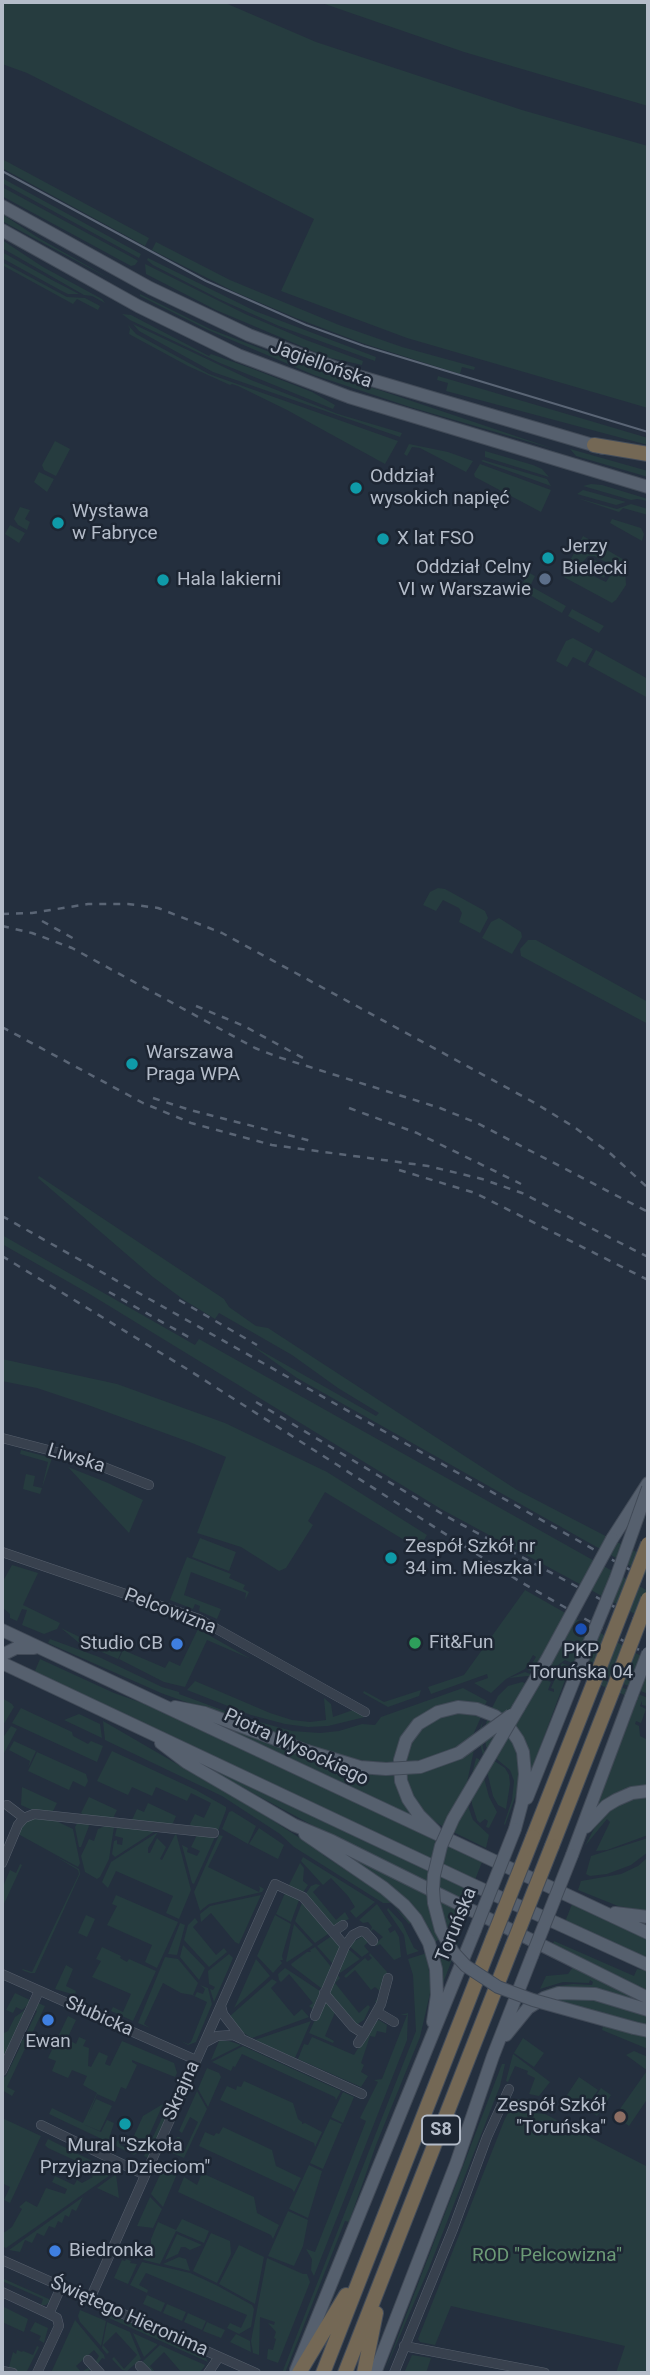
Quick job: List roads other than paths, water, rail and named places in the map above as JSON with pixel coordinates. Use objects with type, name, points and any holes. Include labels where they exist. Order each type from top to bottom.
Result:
[{"type":"highway","points":[[594,445],[648,454]]},
{"type":"highway","name":"Toruńska","points":[[323,2373],[648,1544]]},
{"type":"highway","name":"S8","points":[[345,2373],[648,1600]]},
{"type":"highway","points":[[296,2373],[355,2280],[376,2238]]},
{"type":"highway","points":[[364,2373],[379,2301],[396,2244]]},
{"type":"main road","name":"Jagiellońska","points":[[2,206],[150,288],[249,335],[358,376],[648,461]]},
{"type":"main road","name":"Jagiellońska","points":[[2,230],[138,306],[238,355],[349,397],[648,487]]},
{"type":"main road","name":"Toruńska","points":[[296,2373],[616,1578],[648,1485]]},
{"type":"main road","points":[[648,1485],[622,1519],[519,1707],[457,1812],[441,1846],[433,1889],[433,1903],[441,1930],[453,1952],[466,1966],[498,1987],[533,2000],[648,2032]]},
{"type":"main road","name":"Piotra Wysockiego","points":[[2,1630],[575,1900]]},
{"type":"main road","points":[[2,1638],[3,1661]]},
{"type":"main road","points":[[3,1661],[22,1648],[42,1649]]},
{"type":"main road","points":[[375,2373],[648,1653]]},
{"type":"main road","points":[[3,1661],[144,1730],[648,1965]]},
{"type":"main road","points":[[158,1704],[205,1713],[307,1751],[360,1767],[398,1769],[421,1767],[450,1757],[468,1747],[519,1707]]},
{"type":"main road","points":[[453,1843],[431,1826],[411,1805],[401,1782],[400,1760],[410,1734],[418,1724],[430,1716],[458,1707],[486,1712],[509,1727],[523,1752],[525,1783],[515,1829]]},
{"type":"main road","points":[[144,1730],[186,1762],[294,1825],[332,1841],[648,1998]]},
{"type":"main road","points":[[580,1836],[595,1816],[611,1803],[626,1795],[648,1791]]},
{"type":"main road","points":[[294,1825],[324,1849],[394,1896],[421,1927],[429,1943],[436,1969],[435,2009],[427,2050]]},
{"type":"main road","points":[[575,1900],[616,1913],[648,1917]]},
{"type":"main road","points":[[575,1900],[648,1933]]},
{"type":"main road","points":[[493,2056],[528,2008],[551,1995],[585,1992],[648,2010]]},
{"type":"street","name":"Liwska","points":[[2,1438],[83,1459],[149,1485]]},
{"type":"street","name":"Pelcowizna","points":[[2,1552],[199,1619],[365,1712]]},
{"type":"street","points":[[7,1805],[23,1818]]},
{"type":"street","points":[[2,1863],[23,1818],[37,1814],[214,1833]]},
{"type":"street","name":"Skrajna","points":[[90,2299],[275,1884],[302,1896],[333,1931]]},
{"type":"street","points":[[343,1925],[333,1931],[345,1946]]},
{"type":"street","points":[[315,2015],[345,1946],[353,1935],[365,1932],[373,1941]]},
{"type":"street","name":"Słubicka","points":[[2,1975],[196,2060]]},
{"type":"street","points":[[358,2043],[382,2002],[388,1978]]},
{"type":"street","points":[[2,2071],[39,1991]]},
{"type":"street","points":[[324,1993],[352,2025],[364,2034]]},
{"type":"street","points":[[221,2006],[225,2016],[243,2039]]},
{"type":"street","points":[[377,2012],[394,2022]]},
{"type":"street","points":[[203,2044],[224,2034],[233,2035],[362,2094]]},
{"type":"street","points":[[394,2373],[487,2137],[509,2089]]},
{"type":"street","points":[[41,2125],[145,2175]]},
{"type":"street","name":"Świętego Hieronima","points":[[2,2260],[256,2373]]},
{"type":"street","points":[[49,2314],[61,2287]]},
{"type":"street","points":[[2,2292],[57,2318],[59,2326],[37,2373]]},
{"type":"street","points":[[404,2346],[545,2373]]},
{"type":"street","points":[[208,2373],[219,2357]]},
{"type":"street","points":[[88,2360],[100,2373]]},
{"type":"street","points":[[2,2371],[13,2373]]},
{"type":"tram line","points":[[2,171],[206,281],[306,325],[364,346],[648,432]]},
{"type":"railway","points":[[2,914],[32,913],[88,904],[128,904],[158,908],[222,933],[535,1103],[611,1154],[648,1188]]},
{"type":"railway","points":[[42,921],[78,941]]},
{"type":"railway","points":[[2,926],[32,933],[72,948],[255,1048],[440,1108],[477,1123],[648,1212]]},
{"type":"railway","points":[[196,1006],[244,1026],[303,1058]]},
{"type":"railway","points":[[2,1027],[143,1103],[191,1123],[272,1145],[428,1166],[482,1179],[522,1193],[648,1257]]},
{"type":"railway","points":[[153,1098],[315,1142]]},
{"type":"railway","points":[[349,1108],[417,1133],[521,1184]]},
{"type":"railway","points":[[399,1170],[475,1193],[648,1280]]},
{"type":"railway","points":[[2,1216],[648,1580]]},
{"type":"railway","points":[[2,1256],[187,1369],[519,1581],[648,1655]]},
{"type":"railway","points":[[109,1292],[192,1339]]},
{"type":"railway","points":[[179,1300],[257,1345]]},
{"type":"railway","points":[[256,1402],[444,1515],[648,1625]]},
{"type":"place","name":"Oddział wysokich napięć","points":[[356,488]]},
{"type":"place","name":"Wystawa w Fabryce","points":[[58,523]]},
{"type":"place","name":"X lat FSO","points":[[383,539]]},
{"type":"place","name":"Jerzy Bielecki","points":[[548,558]]},
{"type":"place","name":"Oddział Celny VI w Warszawie","points":[[545,579]]},
{"type":"place","name":"Hala lakierni","points":[[163,580]]},
{"type":"place","name":"Warszawa Praga WPA","points":[[132,1064]]},
{"type":"place","name":"Zespół Szkół nr 34 im. Mieszka I","points":[[391,1558]]},
{"type":"place","name":"PKP Toruńska 04","points":[[581,1629]]},
{"type":"place","name":"Fit&Fun","points":[[415,1643]]},
{"type":"place","name":"Studio CB","points":[[177,1644]]},
{"type":"place","name":"Ewan","points":[[48,2020]]},
{"type":"place","name":"Zespół Szkół \"Toruńska\"","points":[[620,2117]]},
{"type":"place","name":"Mural \"Szkoła Przyjazna Dzieciom\"","points":[[125,2124]]},
{"type":"place","name":"Biedronka","points":[[55,2251]]},
{"type":"park label","name":"ROD \"Pelcowizna\"","points":[[547,2256]]}]
